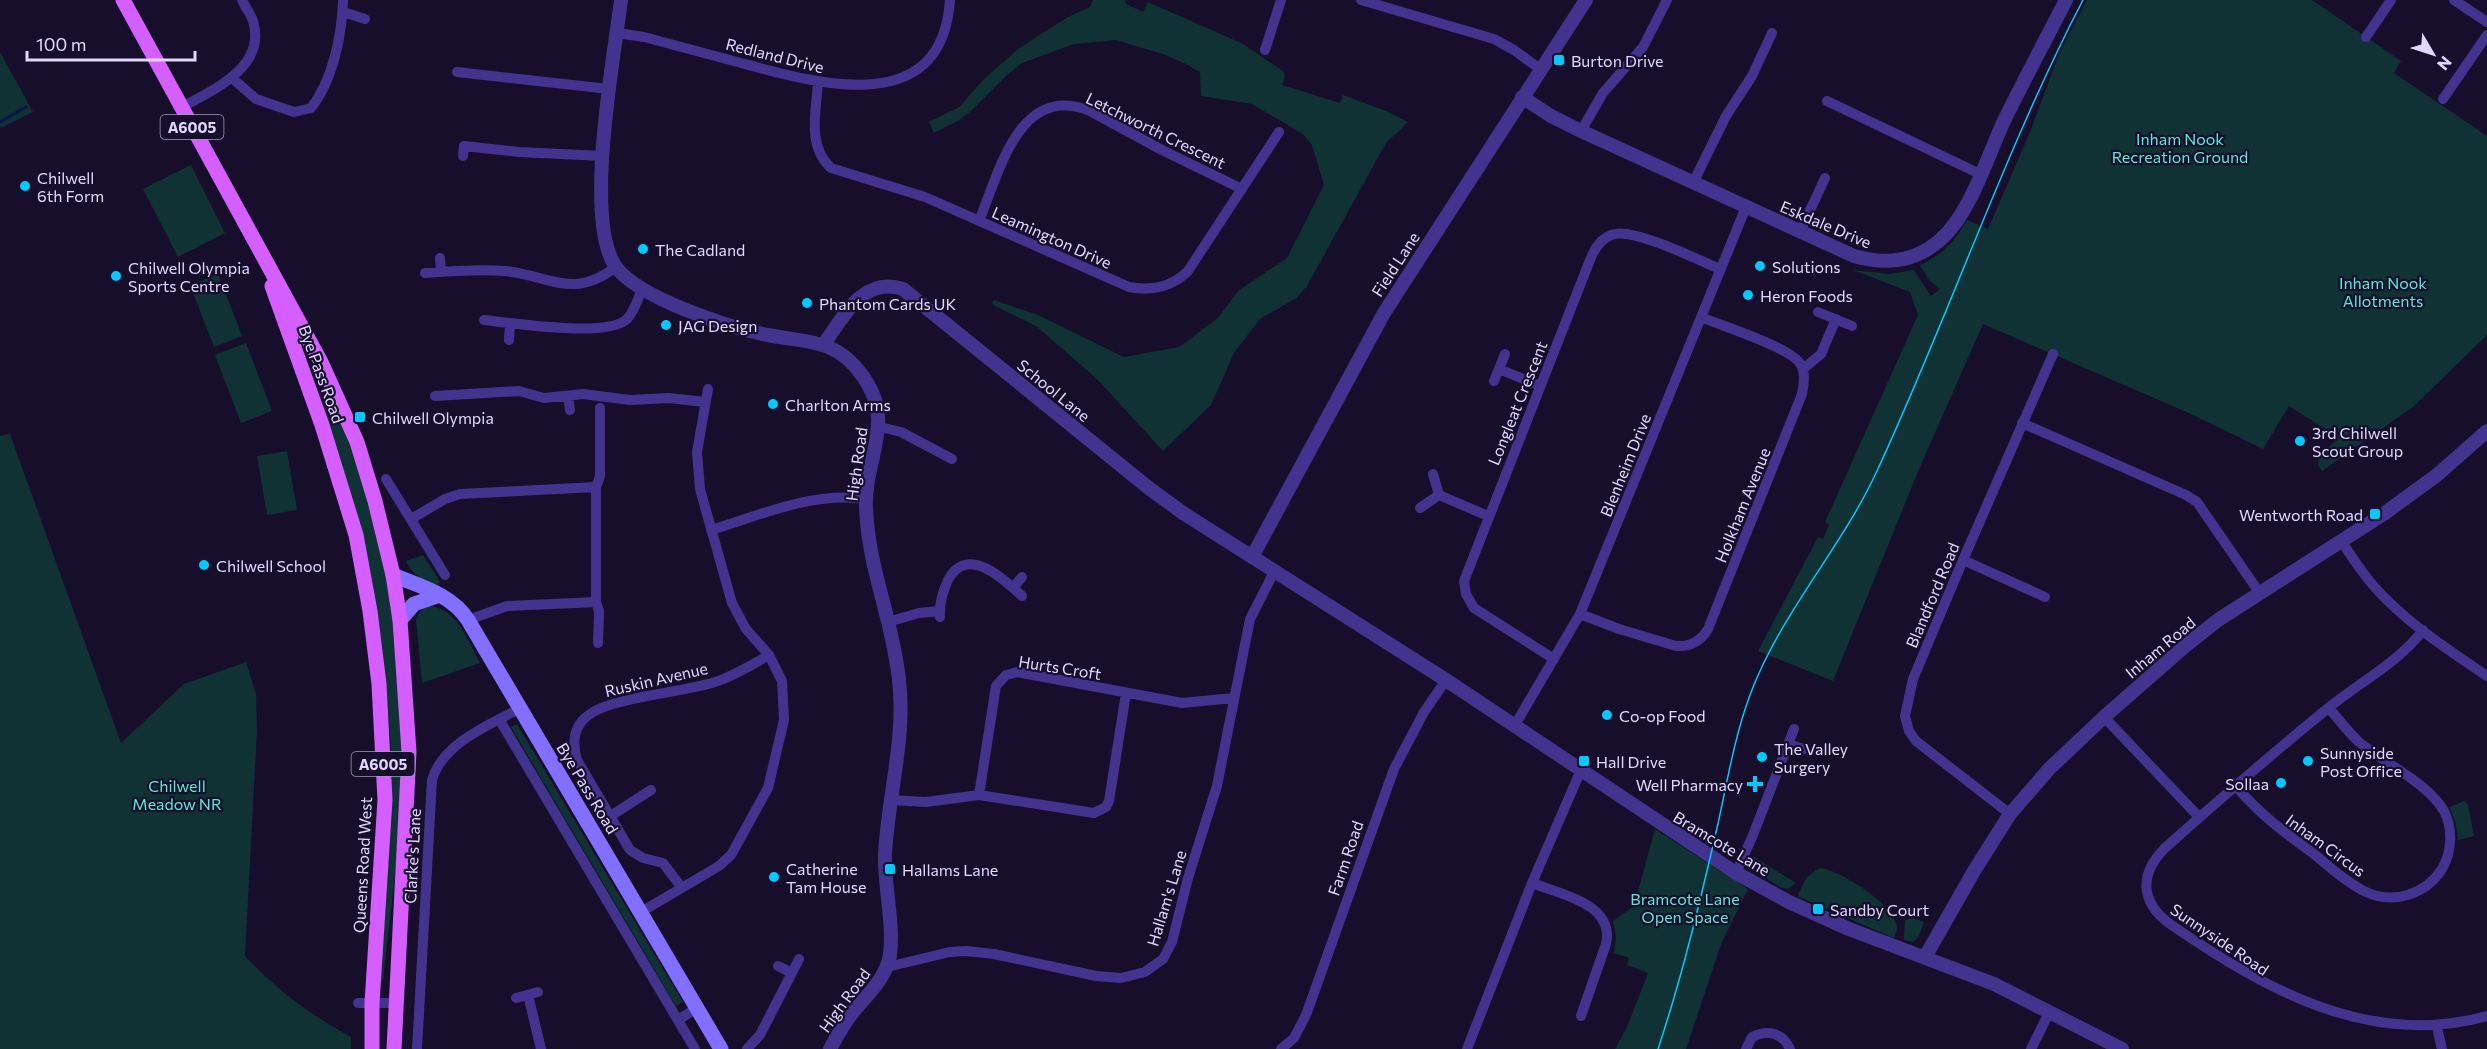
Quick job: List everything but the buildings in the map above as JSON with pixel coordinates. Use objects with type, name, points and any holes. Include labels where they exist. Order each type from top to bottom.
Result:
[{"type":"main road","name":"Bye Pass Road","points":[[123,0],[316,352],[357,442],[393,575],[400,620]]},
{"type":"main road","name":"Bye Pass Road","points":[[261,255],[322,425],[356,535],[370,611]]},
{"type":"main road","name":"Bye Pass Road","points":[[393,575],[440,595],[459,607],[468,620],[721,1049]]},
{"type":"main road","points":[[400,620],[414,604],[440,595]]},
{"type":"main road","name":"Queens Road West","points":[[370,611],[379,684],[385,800],[365,1003],[372,1049]]},
{"type":"main road","name":"A6005","points":[[394,1049],[410,752],[400,620]]},
{"type":"street","points":[[182,107],[232,78],[249,58],[254,40],[253,20],[242,0]]},
{"type":"street","points":[[232,78],[256,99],[294,112],[311,108],[319,98],[332,65],[343,12],[343,0]]},
{"type":"street","name":"High Road","points":[[621,0],[609,88],[600,192],[607,246],[616,267],[642,290],[666,301],[750,332],[824,344],[845,356],[863,376],[876,399],[880,427],[866,499],[872,562],[898,670],[901,712],[885,855],[890,956],[878,983],[844,1025],[830,1049]]},
{"type":"street","name":"Redland Drive","points":[[617,33],[632,34],[818,83],[841,86],[873,85],[896,80],[925,62],[939,45],[946,28],[950,0]]},
{"type":"street","points":[[1265,50],[1281,0]]},
{"type":"street","points":[[1361,0],[1494,39],[1540,69]]},
{"type":"street","name":"Field Lane","points":[[1252,557],[1384,313],[1586,0]]},
{"type":"street","points":[[1581,131],[1603,93],[1643,47],[1667,0]]},
{"type":"street","name":"Eskdale Drive","points":[[1522,98],[1581,131],[1800,232],[1868,260],[1886,262],[1913,257],[1934,245],[1952,229],[2066,0]]},
{"type":"street","points":[[2366,37],[2391,0]]},
{"type":"street","points":[[2454,0],[2487,22]]},
{"type":"street","points":[[343,12],[365,19]]},
{"type":"street","points":[[1693,183],[1726,116],[1752,76],[1772,33]]},
{"type":"street","points":[[2443,99],[2487,35]]},
{"type":"street","points":[[457,72],[609,88]]},
{"type":"street","name":"Leamington Drive","points":[[818,83],[815,141],[821,156],[831,168],[909,192],[1129,287],[1147,288],[1172,284],[1188,271],[1279,132]]},
{"type":"street","points":[[1827,101],[1980,174]]},
{"type":"street","name":"Letchworth Crescent","points":[[979,221],[1019,132],[1029,118],[1038,111],[1053,106],[1077,107],[1090,111],[1242,189]]},
{"type":"street","points":[[463,156],[464,146],[519,152],[602,156]]},
{"type":"street","points":[[1800,232],[1825,178]]},
{"type":"street","name":"Blenheim Drive","points":[[1515,725],[1580,614],[1746,207]]},
{"type":"street","name":"Longleat Crescent","points":[[1554,659],[1479,613],[1470,602],[1465,588],[1465,574],[1592,255],[1598,245],[1608,236],[1620,233],[1631,234],[1720,269]]},
{"type":"street","points":[[440,258],[441,272]]},
{"type":"street","points":[[425,273],[504,271],[574,285],[593,282],[616,267]]},
{"type":"street","name":"School Lane","points":[[824,344],[860,296],[875,288],[890,286],[903,289],[1150,489],[1274,572]]},
{"type":"street","points":[[483,320],[540,327],[610,327],[627,319],[642,290]]},
{"type":"street","points":[[1818,312],[1852,326]]},
{"type":"street","points":[[1701,317],[1784,350],[1798,361],[1803,369],[1821,354],[1836,320]]},
{"type":"street","points":[[509,340],[510,323]]},
{"type":"street","points":[[1494,381],[1505,354]]},
{"type":"street","name":"Blandford Road","points":[[2010,814],[1916,741],[1909,731],[1905,716],[1913,679],[2053,354]]},
{"type":"street","points":[[1498,369],[1540,386]]},
{"type":"street","name":"Holkham Avenue","points":[[1580,614],[1619,629],[1676,646],[1691,644],[1704,635],[1802,394],[1803,369]]},
{"type":"street","points":[[641,912],[719,866],[731,855],[749,826],[772,777],[782,735],[785,707],[782,681],[769,655],[746,629],[732,603],[700,489],[697,465],[708,388]]},
{"type":"street","points":[[435,396],[519,391],[544,398],[583,394],[630,400],[669,398],[705,402]]},
{"type":"street","points":[[568,396],[570,410]]},
{"type":"street","points":[[598,643],[596,487],[600,476],[600,408]]},
{"type":"street","points":[[2022,423],[2186,495],[2197,502],[2259,592]]},
{"type":"street","points":[[880,427],[902,432],[952,459]]},
{"type":"street","name":"Inham Road","points":[[1925,957],[1969,879],[2010,814],[2050,768],[2104,717],[2184,647],[2259,592],[2342,542],[2422,486],[2487,431]]},
{"type":"street","points":[[1433,474],[1439,495]]},
{"type":"street","points":[[386,479],[445,575]]},
{"type":"street","points":[[411,519],[445,499],[460,494],[596,487]]},
{"type":"street","points":[[1439,495],[1488,516]]},
{"type":"street","points":[[1420,508],[1439,495]]},
{"type":"street","points":[[711,530],[819,498],[844,496],[866,499]]},
{"type":"street","points":[[2342,542],[2367,578],[2386,600],[2487,676]]},
{"type":"street","points":[[1963,560],[2045,597]]},
{"type":"street","points":[[888,622],[919,613],[940,614],[946,584],[952,573],[962,566],[975,565],[987,568],[1022,596]]},
{"type":"street","name":"Bramcote Lane","points":[[1274,572],[1446,680],[1736,873],[1819,916],[1984,980],[2122,1049]]},
{"type":"street","name":"Hallam's Lane","points":[[887,967],[950,952],[966,951],[993,954],[1109,978],[1130,977],[1154,967],[1167,953],[1172,942],[1188,878],[1217,786],[1250,619],[1274,572]]},
{"type":"street","points":[[1013,588],[1022,577]]},
{"type":"street","points":[[468,620],[507,606],[596,602]]},
{"type":"street","name":"Sunnyside Road","points":[[2423,630],[2403,653],[2329,708],[2235,785],[2165,848],[2150,867],[2147,891],[2149,903],[2161,918],[2252,980],[2312,1014],[2333,1022],[2392,1035],[2438,1032],[2460,1027],[2487,1016]]},
{"type":"street","name":"Ruskin Avenue","points":[[682,888],[663,863],[634,853],[609,817],[577,760],[574,750],[575,734],[584,718],[605,705],[714,682],[769,655]]},
{"type":"street","name":"Hurts Croft","points":[[979,795],[996,686],[1006,675],[1017,672],[1182,703],[1234,698]]},
{"type":"street","name":"Farm Road","points":[[1281,1049],[1294,1038],[1306,1015],[1394,769],[1424,712],[1446,680]]},
{"type":"street","points":[[890,800],[926,802],[979,795],[1094,813],[1101,811],[1109,801],[1126,693]]},
{"type":"street","name":"Inham Circus","points":[[2235,785],[2269,821],[2368,893],[2398,897],[2413,893],[2428,884],[2442,868],[2448,854],[2450,833],[2444,812],[2430,794],[2351,734],[2329,708]]},
{"type":"street","name":"Clarke's Lane","points":[[417,1049],[432,780],[442,758],[499,719],[519,709]]},
{"type":"street","points":[[2104,717],[2199,818]]},
{"type":"street","points":[[499,719],[694,1049]]},
{"type":"street","points":[[1736,873],[1794,729]]},
{"type":"street","points":[[1788,744],[1804,749]]},
{"type":"street","points":[[1467,1049],[1532,883],[1581,770]]},
{"type":"street","points":[[609,817],[651,790]]},
{"type":"street","points":[[1532,883],[1596,910],[1608,930],[1606,944],[1581,1016]]},
{"type":"street","points":[[747,1049],[760,1035],[799,959]]},
{"type":"street","points":[[778,966],[792,973]]},
{"type":"street","points":[[516,998],[533,993],[541,1049]]},
{"type":"street","points":[[365,1003],[396,1003]]},
{"type":"street","points":[[678,1020],[697,1008]]},
{"type":"street","points":[[2031,1049],[2050,1011]]},
{"type":"street","points":[[1746,1049],[1752,1037],[1766,1032],[1780,1036],[1790,1049]]},
{"type":"street","points":[[2438,1032],[2442,1049]]},
{"type":"green space","points":[[1093,0],[1125,0],[1126,4],[1143,12],[1148,2],[1243,44],[1283,71],[1285,76],[1282,85],[1340,103],[1343,95],[1408,122],[1386,143],[1307,286],[1296,298],[1260,319],[1234,353],[1211,405],[1163,451],[1097,379],[1036,326],[992,303],[994,300],[1038,315],[1124,357],[1179,347],[1218,318],[1238,291],[1287,258],[1324,185],[1312,145],[1303,134],[1252,104],[1201,96],[1200,72],[1163,54],[1116,40],[1074,44],[1022,63],[971,111],[934,133],[929,122],[959,107],[983,80],[1018,49],[1068,17],[1090,7]]},
{"type":"green space","name":"Inham Nook Recreation Ground","points":[[2087,0],[2312,0],[2401,61],[2394,73],[2487,136],[2487,335],[2414,406],[2322,471],[2318,465],[2319,455],[2339,438],[2289,406],[2263,449],[2191,414],[1983,324],[1919,469],[1833,681],[1758,651],[1818,537],[1823,539],[1829,525],[1825,522],[1918,315],[1910,292],[1853,270],[1890,274],[1914,270],[1931,296],[1940,289],[1929,280],[1920,265],[1948,247],[1967,220],[1988,229],[2030,132],[2059,54]]},
{"type":"green space","points":[[0,52],[33,112],[1,128],[0,126]]},
{"type":"green space","points":[[191,165],[225,233],[178,257],[143,189]]},
{"type":"green space","points":[[218,274],[242,336],[214,347],[190,285]]},
{"type":"green space","points":[[246,343],[272,411],[241,423],[215,355]]},
{"type":"green space","points":[[333,401],[363,484],[385,570],[393,614],[402,702],[401,805],[383,981],[379,983],[391,822],[391,747],[386,686],[357,518],[324,407],[327,402]]},
{"type":"green space","name":"Chilwell Meadow NR","points":[[10,434],[121,743],[184,684],[246,662],[256,694],[257,730],[245,956],[295,1001],[351,1037],[351,1049],[0,1049],[0,436]]},
{"type":"green space","points":[[287,451],[297,510],[267,515],[257,456]]},
{"type":"green space","points":[[423,555],[440,582],[437,586],[415,574],[406,561]]},
{"type":"green space","points":[[432,606],[449,614],[462,628],[480,663],[422,683],[416,619],[422,610]]},
{"type":"green space","points":[[517,724],[683,1002],[676,1006],[511,727]]},
{"type":"green space","points":[[2464,801],[2468,805],[2474,836],[2458,840],[2456,824],[2450,807]]},
{"type":"green space","name":"Bramcote Lane Open Space","points":[[1655,829],[1748,889],[1721,944],[1686,1049],[1615,1049],[1627,1027],[1648,973],[1627,965],[1629,958],[1614,953],[1616,937],[1613,921],[1634,906]]},
{"type":"green space","points":[[1754,857],[1796,883],[1788,889],[1780,887],[1753,869],[1755,867],[1750,864]]},
{"type":"green space","points":[[1819,868],[1850,880],[1883,904],[1896,923],[1894,938],[1799,897],[1798,894],[1807,877]]},
{"type":"green space","points":[[1911,917],[1924,922],[1919,936],[1913,942],[1904,940],[1905,920]]},
{"type":"waterway","points":[[0,122],[26,107]]},
{"type":"tram line","points":[[1658,1049],[1690,939],[1735,744],[1750,695],[1777,637],[1846,528],[1877,471],[2002,175],[2054,58],[2083,0]]},
{"type":"place","name":"Burton Drive","points":[[1559,60]]},
{"type":"place","name":"Chilwell 6th Form","points":[[25,186]]},
{"type":"place","name":"The Cadland","points":[[643,249]]},
{"type":"place","name":"Solutions","points":[[1760,266]]},
{"type":"place","name":"Chilwell Olympia Sports Centre","points":[[116,276]]},
{"type":"place","name":"Heron Foods","points":[[1748,295]]},
{"type":"place","name":"Phantom Cards UK","points":[[807,303]]},
{"type":"place","name":"JAG Design","points":[[666,325]]},
{"type":"place","name":"Charlton Arms","points":[[773,404]]},
{"type":"place","name":"Chilwell Olympia","points":[[360,417]]},
{"type":"place","name":"3rd Chilwell Scout Group","points":[[2300,441]]},
{"type":"place","name":"Wentworth Road","points":[[2375,514]]},
{"type":"place","name":"Chilwell School","points":[[204,565]]},
{"type":"place","name":"Co-op Food","points":[[1607,715]]},
{"type":"place","name":"The Valley Surgery","points":[[1762,757]]},
{"type":"place","name":"Hall Drive","points":[[1584,761]]},
{"type":"place","name":"Sunnyside Post Office","points":[[2308,761]]},
{"type":"place","name":"Sollaa","points":[[2281,783]]},
{"type":"place","name":"Well Pharmacy","points":[[1755,784]]},
{"type":"place","name":"Hallams Lane","points":[[890,869]]},
{"type":"place","name":"Catherine Tam House","points":[[774,877]]},
{"type":"place","name":"Sandby Court","points":[[1818,909]]},
{"type":"park label","name":"Inham Nook Allotments","points":[[2383,291]]}]
